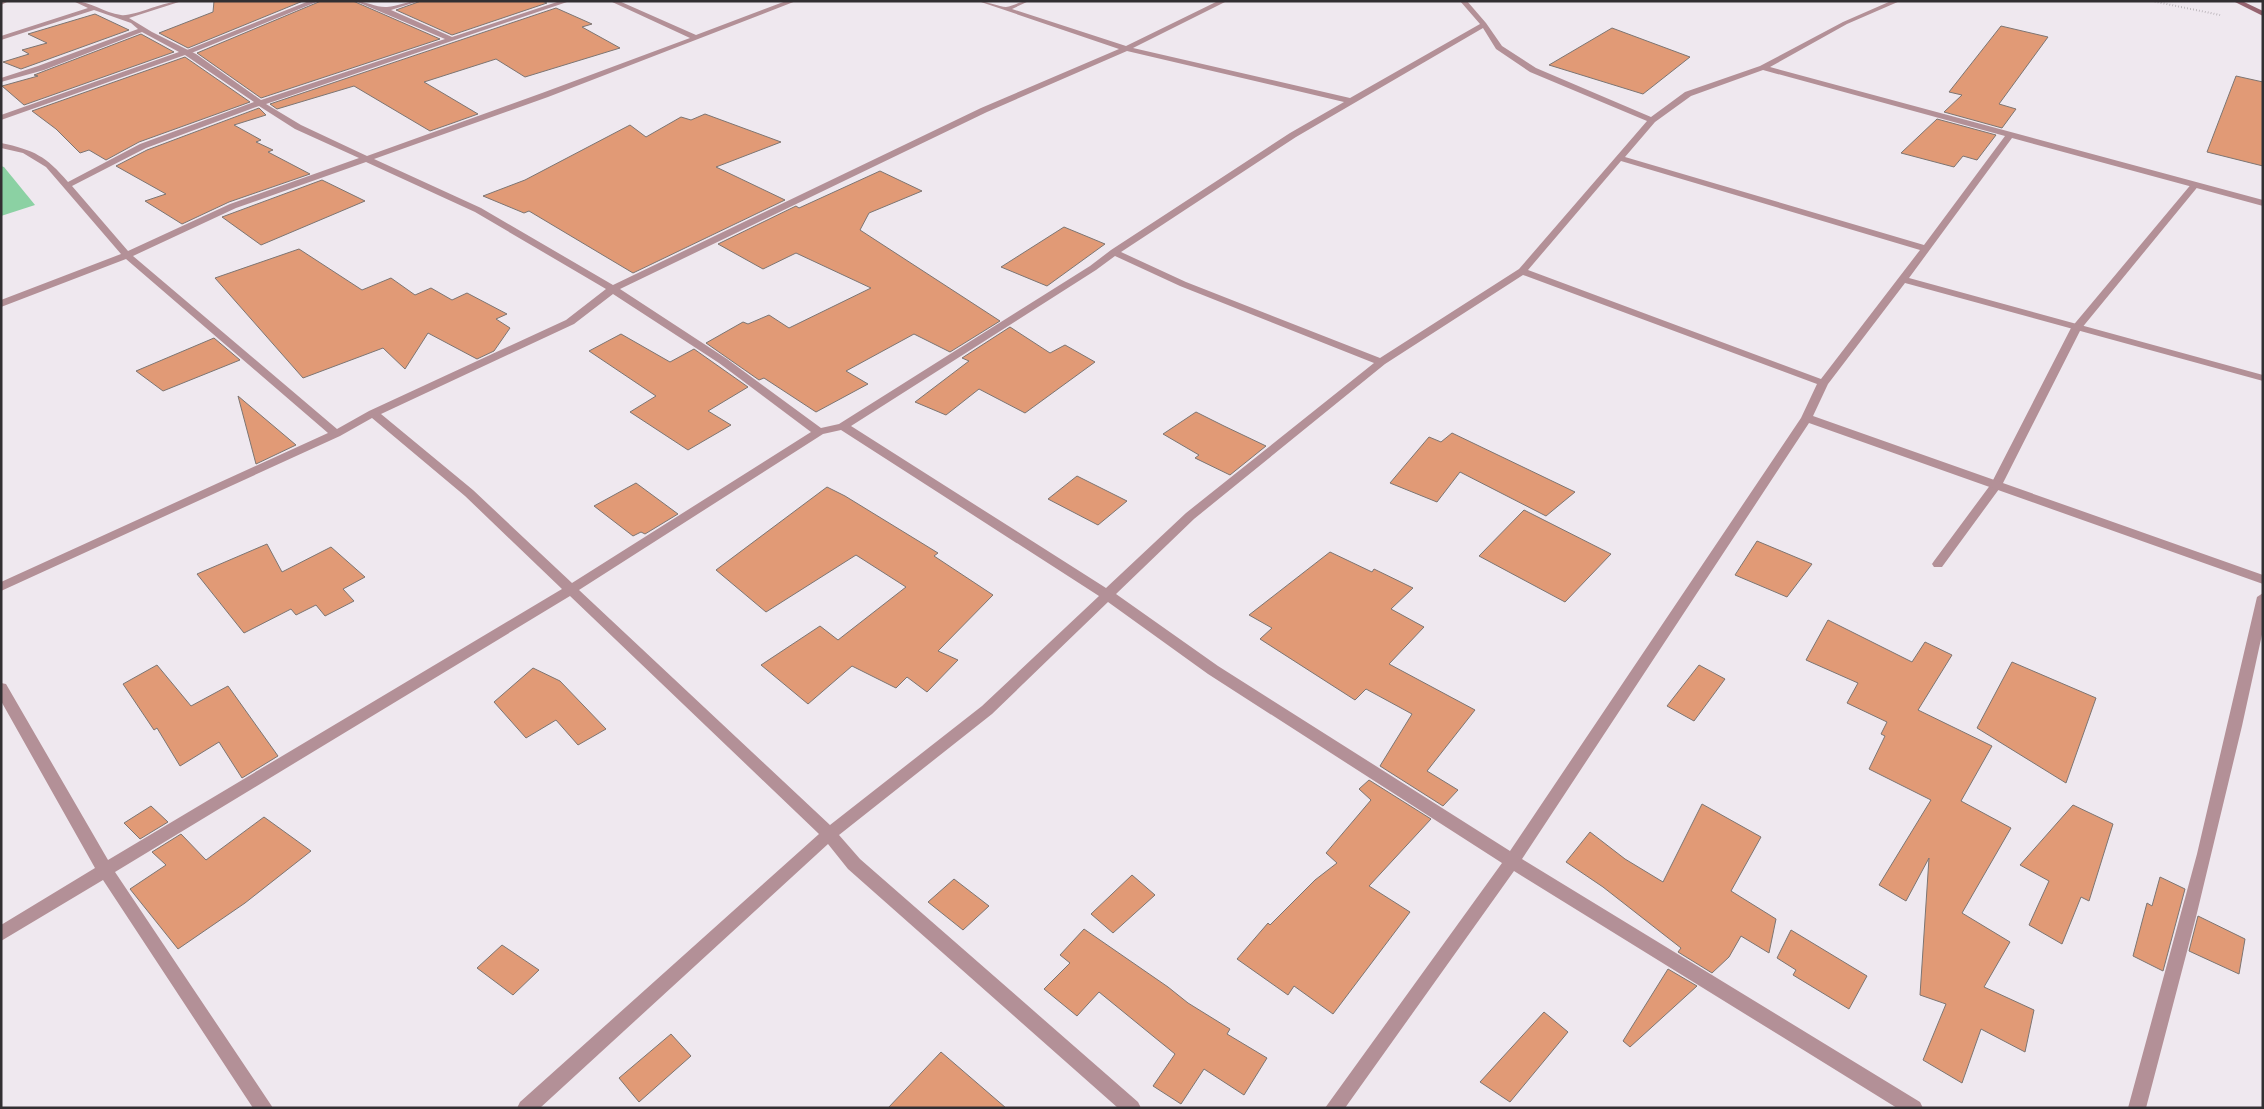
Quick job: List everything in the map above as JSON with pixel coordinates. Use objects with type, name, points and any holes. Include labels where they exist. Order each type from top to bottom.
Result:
[{"type":"street","points":[[1,2],[6,1]]},
{"type":"street","points":[[76,1],[133,22],[142,30],[186,52],[298,127],[478,210],[613,289],[723,361],[819,432]]},
{"type":"street","points":[[123,18],[179,1]]},
{"type":"street","points":[[1,118],[186,52],[316,1]]},
{"type":"street","points":[[358,1],[385,10],[451,39]]},
{"type":"street","points":[[385,10],[416,1]]},
{"type":"street","points":[[68,185],[143,146],[260,103],[567,1]]},
{"type":"street","points":[[613,1],[696,38]]},
{"type":"street","points":[[1,304],[128,255],[233,206],[545,95],[793,1]]},
{"type":"street","points":[[981,1],[1126,50],[1351,102]]},
{"type":"street","points":[[1006,9],[1026,1]]},
{"type":"street","points":[[1,587],[336,434],[373,413],[570,322],[613,289],[976,114],[1126,50],[1224,1]]},
{"type":"street","points":[[1462,1],[1484,24],[1499,47],[1532,70],[1652,120]]},
{"type":"street","points":[[526,1108],[828,834],[987,710],[1109,596],[1190,516],[1223,488],[1381,362],[1522,271],[1652,120],[1688,94],[1763,68],[1845,23],[1897,1]]},
{"type":"street","points":[[2236,1],[2263,14]]},
{"type":"street","points":[[1,38],[94,8]]},
{"type":"street","points":[[1,934],[570,590],[819,432],[843,426],[1093,268],[1114,252],[1293,135],[1484,24]]},
{"type":"street","points":[[1,80],[41,68],[142,30]]},
{"type":"street","points":[[1763,68],[2263,203]]},
{"type":"street","points":[[1334,1108],[1512,861],[1806,418],[1823,383],[1926,249],[2010,135]]},
{"type":"street","points":[[1,146],[26,151],[50,165],[128,255],[336,434]]},
{"type":"street","points":[[1621,158],[1926,249]]},
{"type":"street","points":[[1938,564],[1996,485],[2076,328],[2196,184]]},
{"type":"street","points":[[1114,252],[1183,284],[1381,362]]},
{"type":"street","points":[[1522,271],[1823,383]]},
{"type":"street","points":[[1903,279],[2076,328],[2200,359],[2263,378]]},
{"type":"street","points":[[373,413],[469,493],[828,834],[854,864],[1132,1108]]},
{"type":"street","points":[[1806,418],[2263,580]]},
{"type":"street","points":[[843,426],[1109,596],[1213,670],[1512,861],[1914,1108]]},
{"type":"street","points":[[2137,1108],[2168,994],[2245,683],[2263,597]]},
{"type":"street","points":[[1,688],[105,870],[264,1108]]},
{"type":"path","points":[[2152,1],[2226,16]]},
{"type":"green space","points":[[1,166],[4,167],[35,205],[1,216]]},
{"type":"building","points":[[214,1],[303,1],[188,48],[159,33],[213,12]]},
{"type":"building","points":[[321,1],[353,1],[440,39],[261,98],[197,53]]},
{"type":"building","points":[[421,1],[542,1],[547,3],[452,35],[396,10]]},
{"type":"building","points":[[556,8],[592,24],[582,27],[620,48],[525,77],[496,59],[424,82],[478,114],[430,131],[354,86],[277,109],[270,104]]},
{"type":"building","points":[[95,14],[129,30],[21,69],[3,62],[29,54],[22,50],[47,43],[28,34]]},
{"type":"building","points":[[2001,26],[2048,37],[1999,104],[2016,109],[2002,128],[1944,112],[1962,95],[1949,92]]},
{"type":"building","points":[[1612,28],[1690,57],[1643,94],[1549,65]]},
{"type":"building","points":[[141,34],[174,52],[24,105],[2,86],[38,76],[34,75]]},
{"type":"building","points":[[185,57],[250,102],[139,142],[106,160],[89,150],[80,153],[56,129],[32,111]]},
{"type":"building","points":[[2236,76],[2263,82],[2263,166],[2207,152]]},
{"type":"building","points":[[259,108],[266,115],[234,125],[261,140],[256,142],[273,150],[268,152],[310,174],[229,202],[182,224],[145,201],[166,194],[116,166],[147,150]]},
{"type":"building","points":[[705,114],[781,142],[716,167],[785,200],[633,273],[529,211],[524,213],[483,196],[525,180],[630,125],[646,137],[681,117],[691,120]]},
{"type":"building","points":[[1937,119],[1996,135],[1977,160],[1963,156],[1954,167],[1901,153]]},
{"type":"building","points":[[880,171],[922,191],[869,213],[860,230],[1000,321],[950,352],[914,334],[846,371],[868,384],[816,412],[764,378],[759,380],[706,343],[743,322],[748,324],[769,315],[789,328],[871,288],[796,253],[763,269],[718,244],[796,206],[799,208]]},
{"type":"building","points":[[322,180],[365,201],[261,245],[222,217]]},
{"type":"building","points":[[1064,227],[1105,244],[1047,286],[1001,267]]},
{"type":"building","points":[[299,249],[362,290],[391,278],[415,295],[431,288],[452,300],[467,293],[507,314],[496,319],[510,328],[494,351],[477,359],[428,333],[405,369],[383,348],[303,378],[215,278]]},
{"type":"building","points":[[1010,327],[1050,353],[1065,345],[1095,362],[1025,413],[979,389],[946,415],[915,402],[969,361],[962,358]]},
{"type":"building","points":[[621,334],[670,362],[694,349],[748,387],[708,411],[731,425],[688,450],[630,412],[656,396],[589,351]]},
{"type":"building","points":[[214,338],[240,360],[163,391],[136,371]]},
{"type":"building","points":[[238,396],[296,445],[256,464]]},
{"type":"building","points":[[1196,412],[1266,446],[1230,475],[1195,458],[1199,455],[1163,434]]},
{"type":"building","points":[[1452,433],[1575,492],[1546,516],[1460,472],[1437,502],[1390,483],[1429,437],[1441,442]]},
{"type":"building","points":[[1077,476],[1127,501],[1098,525],[1048,499]]},
{"type":"building","points":[[636,483],[678,514],[645,534],[641,532],[633,536],[594,506]]},
{"type":"building","points":[[827,487],[938,553],[934,556],[993,595],[938,651],[958,660],[927,692],[907,677],[896,688],[852,666],[808,704],[761,665],[820,626],[838,640],[906,587],[856,555],[766,612],[716,570]]},
{"type":"building","points":[[1524,510],[1611,554],[1565,602],[1479,556]]},
{"type":"building","points":[[1757,541],[1812,564],[1787,597],[1735,575]]},
{"type":"building","points":[[267,544],[282,572],[331,547],[365,577],[343,589],[354,601],[325,616],[316,605],[296,615],[291,609],[244,633],[197,574]]},
{"type":"building","points":[[1330,552],[1372,572],[1374,569],[1413,588],[1391,609],[1424,627],[1389,664],[1475,710],[1427,771],[1458,790],[1443,806],[1380,766],[1412,714],[1366,689],[1355,700],[1260,639],[1272,628],[1249,615]]},
{"type":"building","points":[[1828,620],[1912,662],[1925,642],[1952,655],[1918,710],[1992,746],[1961,801],[2011,828],[1962,913],[2010,942],[1984,987],[2034,1010],[2025,1052],[1981,1029],[1962,1083],[1923,1060],[1946,1004],[1920,995],[1929,858],[1906,901],[1879,885],[1931,800],[1869,769],[1885,736],[1881,734],[1887,722],[1847,703],[1858,683],[1806,660]]},
{"type":"building","points":[[2012,662],[2096,698],[2066,783],[1977,728]]},
{"type":"building","points":[[157,665],[191,706],[228,686],[278,756],[242,778],[219,742],[180,766],[157,728],[154,730],[123,684]]},
{"type":"building","points":[[1699,665],[1725,679],[1694,721],[1667,706]]},
{"type":"building","points":[[533,668],[560,681],[606,729],[578,745],[556,720],[526,738],[494,702]]},
{"type":"building","points":[[1369,780],[1431,819],[1369,886],[1410,912],[1333,1014],[1294,986],[1288,995],[1237,959],[1268,923],[1270,925],[1315,880],[1337,863],[1326,853],[1371,800],[1359,789]]},
{"type":"building","points":[[1702,804],[1761,837],[1731,891],[1776,919],[1769,953],[1741,936],[1729,957],[1712,973],[1678,952],[1681,948],[1603,887],[1566,862],[1590,832],[1625,859],[1663,882]]},
{"type":"building","points":[[2073,805],[2113,824],[2089,901],[2081,897],[2062,944],[2029,925],[2049,881],[2020,865]]},
{"type":"building","points":[[151,806],[168,822],[140,839],[124,823]]},
{"type":"building","points":[[264,817],[311,851],[245,903],[178,949],[130,889],[166,865],[152,852],[181,834],[206,860]]},
{"type":"building","points":[[1132,875],[1155,895],[1113,933],[1091,914]]},
{"type":"building","points":[[2160,877],[2185,889],[2163,971],[2133,956],[2147,903],[2152,906]]},
{"type":"building","points":[[954,879],[989,906],[963,930],[928,902]]},
{"type":"building","points":[[2198,916],[2245,939],[2239,974],[2189,951]]},
{"type":"building","points":[[1084,929],[1188,1003],[1230,1029],[1227,1034],[1267,1058],[1244,1095],[1204,1069],[1181,1104],[1153,1086],[1175,1054],[1099,992],[1077,1016],[1044,989],[1070,963],[1060,955]]},
{"type":"building","points":[[1791,930],[1867,976],[1849,1009],[1793,975],[1796,970],[1777,958]]},
{"type":"building","points":[[502,945],[539,970],[513,995],[477,968]]},
{"type":"building","points":[[1668,969],[1697,986],[1630,1047],[1623,1041]]},
{"type":"building","points":[[1544,1012],[1568,1032],[1510,1102],[1480,1082]]},
{"type":"building","points":[[671,1034],[691,1056],[639,1102],[619,1078]]},
{"type":"building","points":[[941,1052],[1006,1108],[888,1108]]}]
